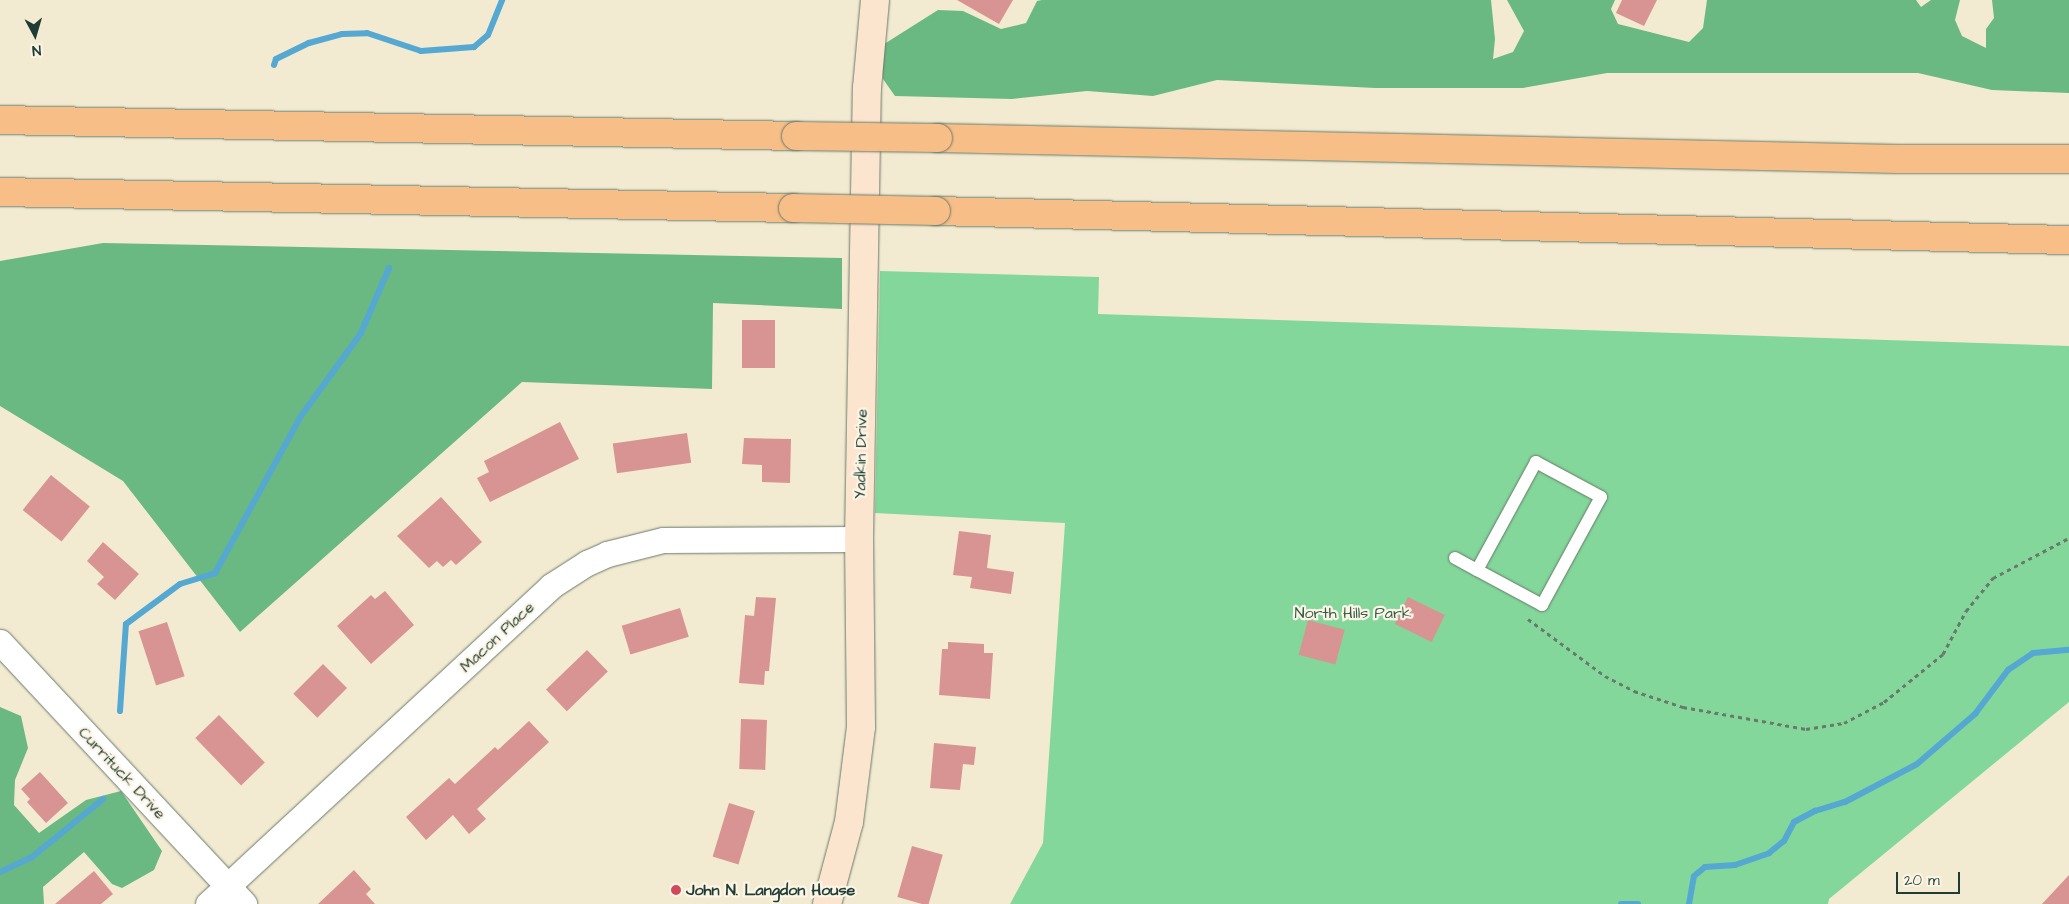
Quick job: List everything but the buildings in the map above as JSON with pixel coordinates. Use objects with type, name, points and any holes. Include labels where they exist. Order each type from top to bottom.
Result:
[{"type":"highway","points":[[0,120],[1888,159],[2069,160]]},
{"type":"highway","points":[[0,192],[793,208],[2069,240]]},
{"type":"street","name":"Yadkin Drive","points":[[827,904],[843,854],[857,775],[861,718],[859,539],[867,88],[875,0]]},
{"type":"street","name":"Macon Place","points":[[208,904],[236,895],[551,586],[586,563],[607,554],[663,540],[859,539]]},
{"type":"street","name":"Currituck Drive","points":[[5,657],[236,895]]},
{"type":"lane","points":[[1454,558],[1542,605],[1601,497],[1536,462],[1477,570]]},
{"type":"path","points":[[1555,640],[1605,676],[1634,691],[1683,708],[1806,729],[1844,723],[1884,702],[1943,654],[1966,611],[1993,578],[2069,538]]},
{"type":"green space","points":[[1491,0],[1495,39],[1493,59],[1513,52],[1524,31],[1507,0],[1615,0],[1611,9],[1618,24],[1689,42],[1703,28],[1707,0],[1916,0],[1921,7],[1931,0],[1960,0],[1955,20],[1962,36],[1986,48],[1986,29],[1994,18],[1992,0],[2069,0],[2069,93],[1992,90],[1918,73],[1607,73],[1523,88],[1375,88],[1217,80],[1153,96],[1087,91],[1012,99],[895,96],[883,79],[881,46],[938,10],[963,11],[1001,29],[1026,23],[1037,1]]},
{"type":"green space","points":[[103,243],[842,258],[842,309],[713,303],[712,389],[522,382],[240,632],[123,481],[0,406],[0,261]]},
{"type":"green space","name":"North Hills Park","points":[[880,271],[1099,277],[1098,314],[2069,346],[2069,702],[1829,899],[1828,904],[1010,904],[1043,843],[1065,523],[875,513]]},
{"type":"green space","points":[[0,707],[21,716],[28,748],[15,780],[14,805],[39,833],[86,800],[121,791],[162,851],[154,870],[122,888],[112,884],[84,852],[43,887],[44,904],[0,904]]},
{"type":"waterway","points":[[274,65],[276,59],[309,43],[342,34],[367,33],[421,51],[474,47],[488,35],[502,0]]},
{"type":"waterway","points":[[120,711],[126,624],[180,584],[215,573],[301,416],[361,333],[389,268]]},
{"type":"waterway","points":[[1689,904],[1694,876],[1705,867],[1735,865],[1769,853],[1784,841],[1794,822],[1815,811],[1845,802],[1917,764],[1975,714],[2008,670],[2033,653],[2069,650]]},
{"type":"waterway","points":[[0,872],[32,857],[103,799]]},
{"type":"waterway","points":[[1621,904],[1638,904]]},
{"type":"place","name":"John N. Langdon House","points":[[676,890]]}]
